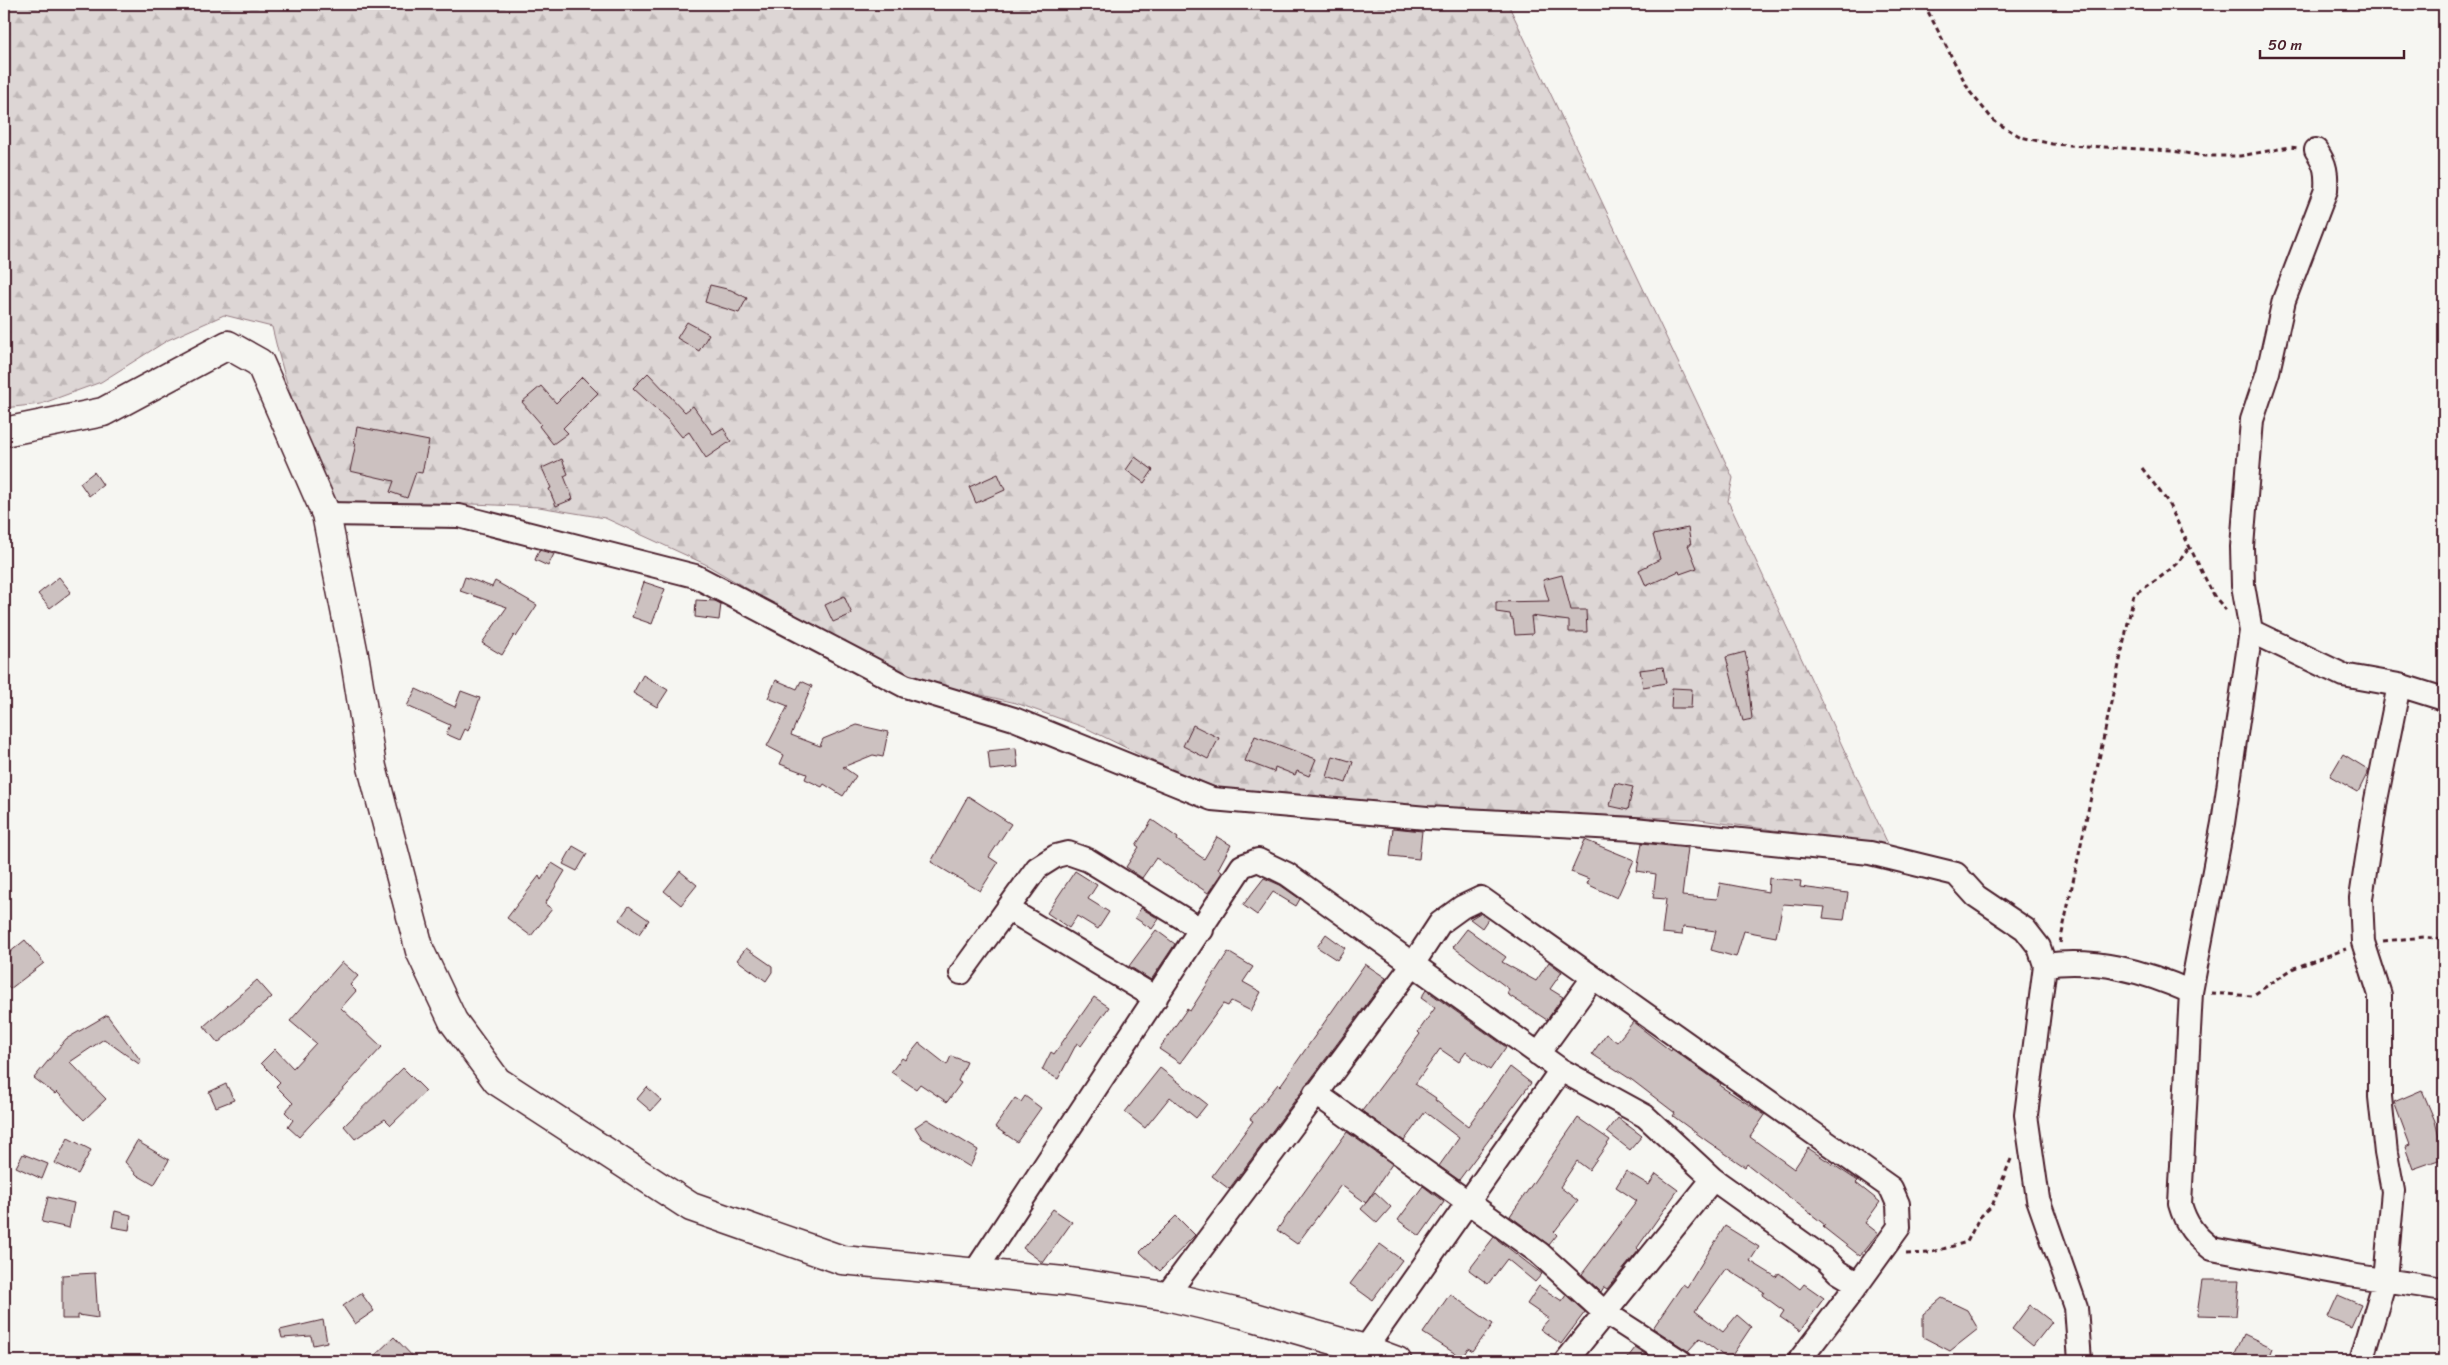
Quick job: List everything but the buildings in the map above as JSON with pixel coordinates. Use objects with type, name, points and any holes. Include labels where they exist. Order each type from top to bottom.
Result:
[{"type":"street","points":[[2316,150],[2323,160],[2327,173],[2326,190],[2284,300],[2268,372],[2252,420],[2242,547],[2243,585],[2251,631],[2223,824],[2191,992],[2180,1204],[2184,1220],[2195,1236],[2212,1249],[2444,1289]]},
{"type":"street","points":[[4,432],[103,412],[228,345],[260,363],[326,514],[355,660],[372,767],[420,951],[453,1020],[497,1081],[690,1207],[842,1260],[1064,1280],[1166,1296],[1243,1314],[1365,1349],[1397,1361]]},
{"type":"street","points":[[326,514],[459,516],[695,576],[905,686],[1014,718],[1212,799],[1426,818],[1644,830],[1870,853],[1956,874],[1976,896],[2025,930],[2051,964],[2026,1116],[2038,1199],[2076,1307],[2080,1361]]},
{"type":"street","points":[[2251,631],[2343,675],[2399,685],[2444,699]]},
{"type":"street","points":[[2360,1361],[2385,1280],[2393,1191],[2386,1153],[2380,1097],[2380,995],[2363,942],[2363,889],[2376,800],[2399,685]]},
{"type":"street","points":[[961,973],[1037,868],[1056,856],[1068,853],[1088,860],[1202,930]]},
{"type":"street","points":[[974,1273],[1202,930],[1242,866],[1258,860],[1288,874],[1561,1070],[1645,1116],[1713,1179],[1858,1284]]},
{"type":"street","points":[[1166,1296],[1315,1093],[1413,964],[1440,923],[1462,907],[1481,898],[1891,1188],[1898,1204],[1899,1227],[1799,1361]]},
{"type":"street","points":[[1008,908],[1156,998]]},
{"type":"street","points":[[2051,964],[2070,962],[2120,967],[2161,979],[2191,992]]},
{"type":"street","points":[[1538,1054],[1593,978]]},
{"type":"street","points":[[1365,1349],[1561,1070]]},
{"type":"street","points":[[1315,1093],[1466,1203],[1539,1253],[1604,1312],[1680,1361]]},
{"type":"street","points":[[1566,1361],[1713,1179]]},
{"type":"path","points":[[1924,4],[1970,92],[1994,121],[2021,137],[2052,144],[2173,151],[2204,156],[2240,156],[2290,146],[2316,150]]},
{"type":"path","points":[[2142,468],[2167,501],[2214,596],[2230,615],[2251,631]]},
{"type":"path","points":[[2051,964],[2134,594],[2174,567],[2189,548]]},
{"type":"path","points":[[2191,992],[2252,996],[2294,968],[2363,942],[2424,937],[2444,939]]},
{"type":"path","points":[[1882,1251],[1929,1253],[1967,1242],[1979,1218],[1992,1206],[2014,1150]]},
{"type":"green space","points":[[4,4],[1508,4],[1733,478],[1728,501],[1889,846],[1693,819],[1422,808],[1218,788],[1155,762],[1086,728],[1016,703],[930,683],[876,664],[705,564],[605,518],[539,507],[473,504],[331,506],[291,395],[272,327],[224,315],[168,340],[101,382],[41,404],[4,408]]}]
